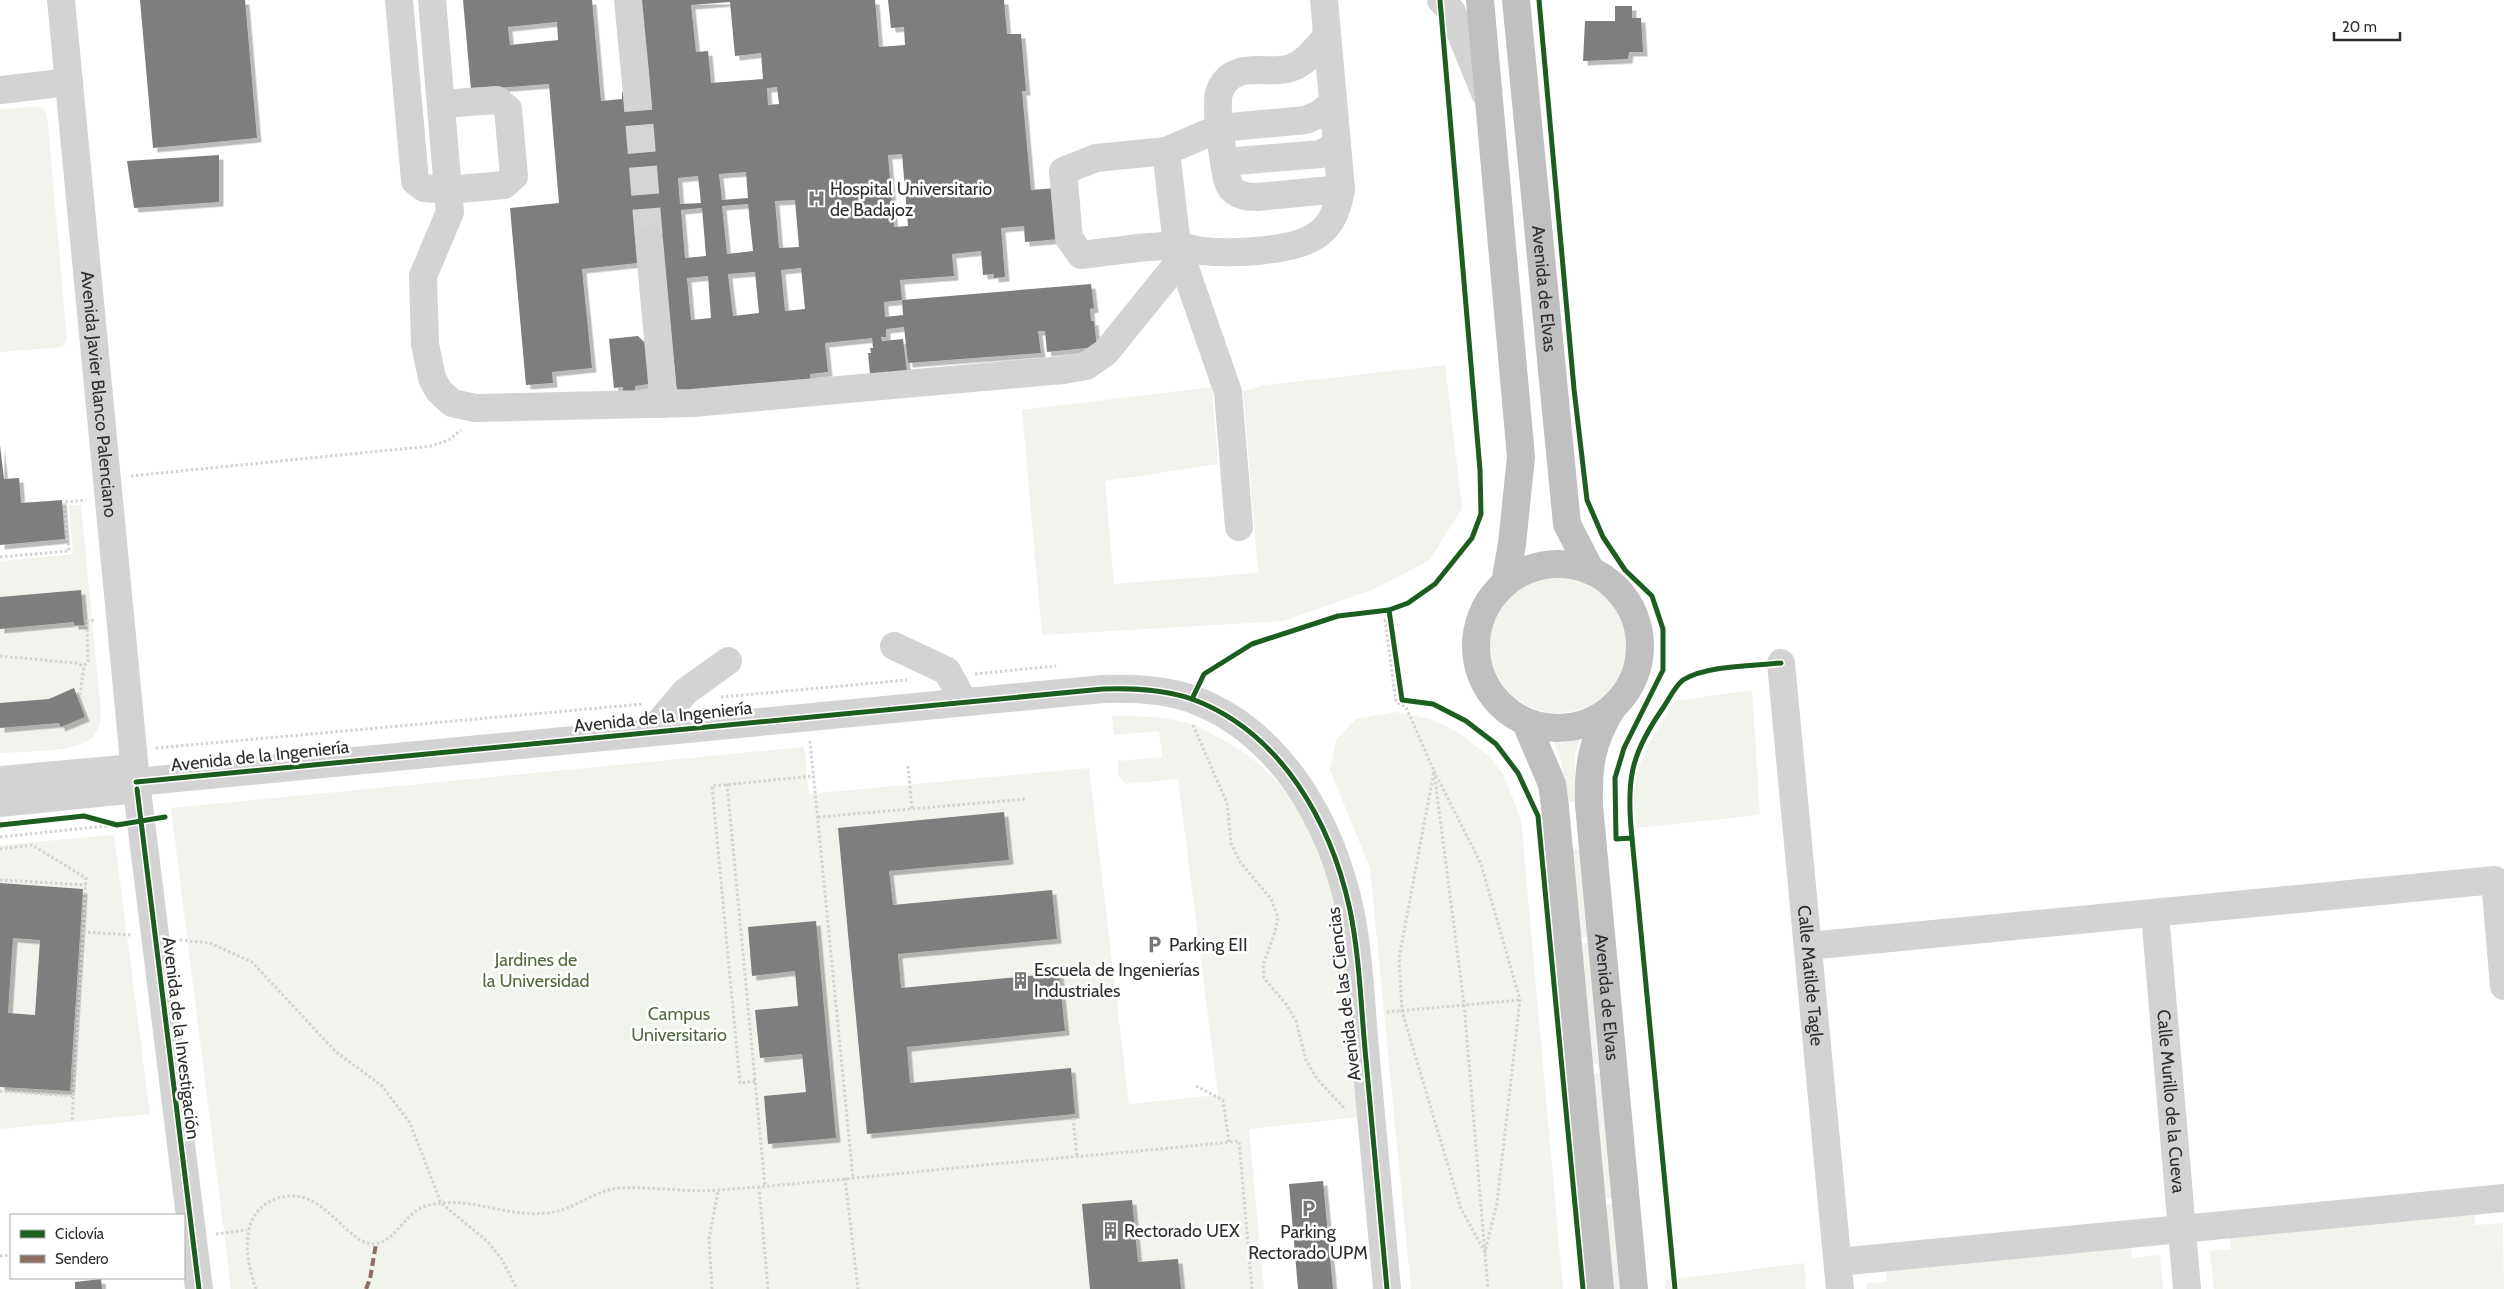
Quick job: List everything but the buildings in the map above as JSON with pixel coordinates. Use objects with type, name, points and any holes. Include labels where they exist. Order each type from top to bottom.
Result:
[{"type":"highway","name":"Avenida de Elvas","points":[[1480,0],[1521,457],[1512,544],[1505,583]]},
{"type":"highway","name":"Avenida de Elvas","points":[[1516,0],[1567,524],[1591,571]]},
{"type":"highway","points":[[1562,564],[1591,571],[1617,588],[1629,605],[1637,624],[1640,638],[1636,672],[1623,697],[1611,710],[1592,722],[1570,728],[1548,728],[1513,716],[1496,700],[1481,675],[1476,659],[1477,631],[1482,614],[1492,598],[1505,583],[1526,570],[1543,565],[1562,564]]},
{"type":"highway","name":"Avenida de Elvas","points":[[1611,710],[1598,730],[1592,748],[1589,805],[1634,1289]]},
{"type":"highway","name":"Avenida de Elvas","points":[[1526,722],[1552,784],[1600,1289]]},
{"type":"street","name":"Avenida Javier Blanco Palenciano","points":[[61,0],[136,780]]},
{"type":"street","points":[[399,0],[415,181],[424,188],[448,190],[504,185],[514,176],[508,109],[497,100],[441,104]]},
{"type":"street","points":[[432,0],[450,212],[423,276],[425,344],[432,378],[439,391],[452,403],[475,408],[664,404],[1053,371],[1086,366],[1106,352],[1174,268],[1178,254],[1166,151]]},
{"type":"street","points":[[628,0],[636,82]]},
{"type":"street","points":[[1324,0],[1341,189],[1339,204],[1333,217],[1317,235],[1306,240],[1277,247],[1227,252],[1200,251],[1177,246],[1081,255],[1069,238],[1063,171],[1096,158],[1166,151],[1220,128],[1306,120],[1321,113],[1333,103]]},
{"type":"street","name":"Avenida de Elvas","points":[[1441,0],[1452,12],[1489,102]]},
{"type":"street","points":[[1327,36],[1308,58],[1292,68],[1240,72],[1226,80],[1219,94],[1220,128],[1227,183],[1236,194],[1246,197],[1341,189]]},
{"type":"street","points":[[0,90],[69,82]]},
{"type":"street","points":[[1224,162],[1321,154],[1337,144]]},
{"type":"street","points":[[649,240],[664,404]]},
{"type":"street","points":[[1177,246],[1228,392],[1238,527]]},
{"type":"street","points":[[894,646],[947,672],[964,702]]},
{"type":"street","points":[[651,732],[685,692],[728,661]]},
{"type":"street","name":"Calle Matilde Tagle","points":[[1781,663],[1840,1289]]},
{"type":"street","name":"Avenida de la Ingeniería","points":[[136,780],[1125,688],[1155,690],[1192,699]]},
{"type":"street","name":"Avenida de las Ciencias","points":[[1192,699],[1224,714],[1254,735],[1293,777],[1312,806],[1328,836],[1346,895],[1354,936],[1387,1289]]},
{"type":"street","points":[[0,780],[136,780]]},
{"type":"street","points":[[0,802],[136,780]]},
{"type":"street","name":"Avenida de la Investigación","points":[[136,780],[129,823],[155,937],[199,1289]]},
{"type":"street","points":[[1808,946],[2494,880],[2504,986]]},
{"type":"street","name":"Calle Murillo de la Cueva","points":[[2155,914],[2187,1289]]},
{"type":"street","points":[[1838,1262],[2504,1198]]},
{"type":"path","points":[[128,477],[431,446],[449,440],[468,423]]},
{"type":"path","points":[[0,557],[69,551],[64,502],[108,498]]},
{"type":"path","points":[[1389,610],[1402,700],[1410,701]]},
{"type":"path","points":[[80,694],[84,666],[88,662],[87,621],[120,617]]},
{"type":"path","points":[[1390,618],[1385,620],[1396,702],[1406,707],[1434,771],[1481,864],[1520,1000],[1497,1203],[1485,1252]]},
{"type":"path","points":[[0,656],[75,663],[84,666]]},
{"type":"path","points":[[949,676],[1056,666]]},
{"type":"path","points":[[716,697],[910,680]]},
{"type":"path","points":[[1192,699],[1193,730],[1204,747],[1227,803],[1231,842],[1240,862],[1271,899],[1278,917],[1276,932],[1263,965],[1264,978],[1286,1004],[1296,1021],[1306,1060],[1317,1079],[1348,1113]]},
{"type":"path","points":[[153,739],[154,748],[678,701]]},
{"type":"path","points":[[810,741],[853,1178]]},
{"type":"path","points":[[908,766],[912,809]]},
{"type":"path","points":[[1434,771],[1464,1004],[1488,1289]]},
{"type":"path","points":[[1434,771],[1399,958],[1402,1011],[1461,1209],[1485,1252]]},
{"type":"path","points":[[755,1082],[740,1083],[712,786],[814,776]]},
{"type":"path","points":[[727,784],[765,1186]]},
{"type":"path","points":[[818,817],[1026,799]]},
{"type":"path","points":[[98,819],[129,823]]},
{"type":"path","points":[[0,837],[129,823]]},
{"type":"path","points":[[0,849],[32,846],[86,878],[72,1122]]},
{"type":"path","points":[[0,880],[86,885]]},
{"type":"path","points":[[83,932],[210,943],[252,962],[335,1051],[382,1086],[410,1123],[441,1203],[488,1242],[510,1273],[516,1289]]},
{"type":"path","points":[[1362,1015],[1520,1000]]},
{"type":"path","points":[[1196,1086],[1223,1100],[1230,1142]]},
{"type":"path","points":[[0,1091],[73,1096]]},
{"type":"path","points":[[1073,1118],[1077,1156]]},
{"type":"path","points":[[256,1289],[248,1257],[247,1230],[261,1208],[271,1201],[285,1197],[312,1201],[323,1208],[350,1234],[366,1243],[376,1244],[388,1239],[404,1220],[422,1207],[441,1203],[464,1202],[510,1213],[549,1213],[566,1209],[602,1191],[619,1188],[718,1190],[1239,1141],[1252,1289]]},
{"type":"path","points":[[845,1178],[858,1289]]},
{"type":"path","points":[[759,1186],[768,1289]]},
{"type":"path","points":[[712,1289],[709,1239],[718,1190]]},
{"type":"green space","points":[[34,106],[43,108],[47,114],[67,340],[62,347],[0,352],[0,110]]},
{"type":"green space","points":[[1445,365],[1462,508],[1430,560],[1374,589],[1284,621],[1042,635],[1022,410],[1212,387],[1218,464],[1105,481],[1114,584],[1258,573],[1243,391],[1265,385]]},
{"type":"green space","points":[[69,505],[81,505],[101,713],[99,727],[92,738],[74,746],[61,749],[0,753],[0,561],[73,554]]},
{"type":"green space","points":[[1558,577],[1584,582],[1596,588],[1606,597],[1615,607],[1621,619],[1626,645],[1621,671],[1615,683],[1606,693],[1596,702],[1584,708],[1558,713],[1532,708],[1520,702],[1510,693],[1501,683],[1495,671],[1490,645],[1495,619],[1501,607],[1510,597],[1520,588],[1532,582]]},
{"type":"green space","points":[[1752,690],[1760,815],[1636,828],[1634,797],[1638,769],[1648,745],[1675,701]]},
{"type":"green space","points":[[1396,712],[1428,718],[1456,731],[1490,757],[1504,776],[1521,819],[1563,1289],[1411,1289],[1370,868],[1330,770],[1336,740],[1356,719]]},
{"type":"green space","name":"Campus Universitario","points":[[1112,716],[1162,718],[1195,725],[1225,741],[1267,772],[1298,811],[1320,857],[1336,908],[1346,961],[1361,1117],[1249,1129],[1264,1289],[231,1289],[171,808],[804,747],[809,794],[1089,768],[1129,1104],[1218,1095],[1178,779],[1125,784],[1118,775],[1118,761],[1162,757],[1159,731],[1114,735]]},
{"type":"green space","points":[[1580,739],[1575,755],[1576,802],[1566,802],[1560,757],[1554,742],[1562,743]]},
{"type":"green space","points":[[114,835],[150,1114],[0,1129],[0,845]]},
{"type":"green space","points":[[1580,849],[1588,937],[1577,937],[1570,850]]},
{"type":"green space","points":[[1588,943],[1598,1064],[1589,1065],[1579,944]]},
{"type":"green space","points":[[1602,1073],[1613,1198],[1603,1199],[1591,1074]]},
{"type":"green space","points":[[1614,1204],[1622,1289],[1611,1289],[1603,1205]]},
{"type":"green space","points":[[2474,1213],[2475,1225],[2503,1223],[2504,1289],[2214,1289],[2210,1251],[2231,1249],[2230,1235]]},
{"type":"green space","points":[[2131,1246],[2132,1258],[2160,1255],[2163,1289],[1867,1289],[1867,1283],[1887,1282],[1886,1268]]},
{"type":"green space","points":[[1804,1263],[1806,1289],[1666,1289],[1665,1280]]},
{"type":"tunnel","points":[[636,83],[649,240]]},
{"type":"marked path","points":[[366,1289],[370,1279],[376,1244]]},
{"type":"cycle path","points":[[1440,0],[1480,470],[1481,514],[1472,538],[1435,584],[1408,603],[1389,610],[1402,700],[1433,704],[1466,721],[1496,744],[1518,773],[1538,816],[1583,1289]]},
{"type":"cycle path","points":[[1539,0],[1574,389],[1587,500],[1603,537],[1625,570],[1652,596],[1663,629],[1663,670],[1624,748],[1615,778],[1616,839],[1632,838],[1675,1289]]},
{"type":"cycle path","points":[[1192,699],[1204,674],[1252,644],[1338,616],[1389,610]]},
{"type":"cycle path","points":[[1632,838],[1630,784],[1637,755],[1643,740],[1677,686],[1683,680],[1704,671],[1781,663]]},
{"type":"cycle path","points":[[136,782],[1103,689],[1148,690],[1192,699],[1224,714],[1252,734],[1276,757],[1297,784],[1315,813],[1330,845],[1341,877],[1350,910],[1358,966],[1387,1289]]},
{"type":"cycle path","points":[[137,789],[199,1289]]},
{"type":"cycle path","points":[[0,825],[84,816],[117,825],[165,817]]},
{"type":"place","name":"Hospital Universitario de Badajoz","points":[[816,199]]},
{"type":"place","name":"Parking EII","points":[[1155,945]]},
{"type":"place","name":"Escuela de Ingenierías Industriales","points":[[1020,980]]},
{"type":"place","name":"Parking Rectorado UPM","points":[[1308,1209]]},
{"type":"place","name":"Rectorado UEX","points":[[1110,1231]]},
{"type":"park label","name":"Jardines de la Universidad","points":[[536,970]]}]
